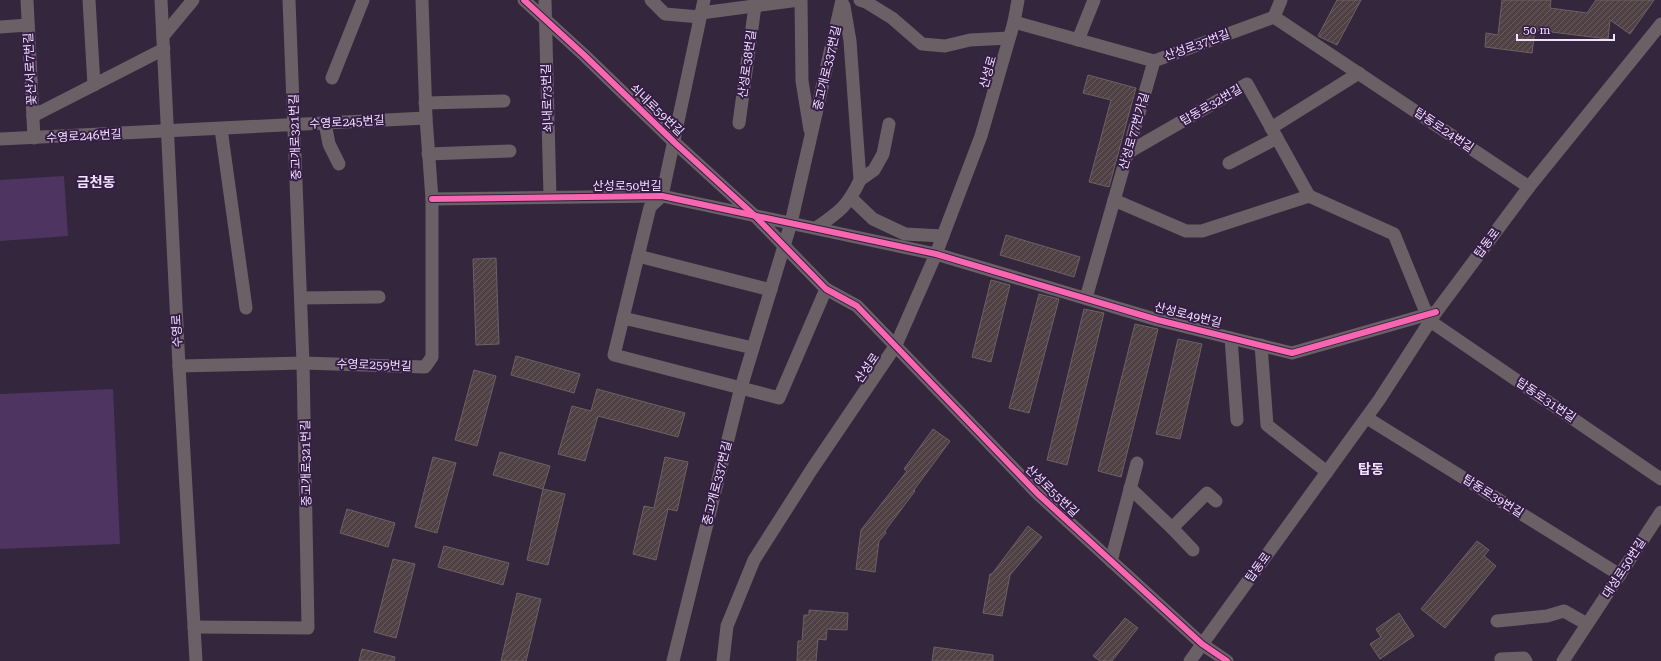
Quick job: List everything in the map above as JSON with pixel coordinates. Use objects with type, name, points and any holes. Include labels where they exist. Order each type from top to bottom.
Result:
[{"type":"street","name":"꽃산서로7번길","points":[[27,0],[34,138]]},
{"type":"street","points":[[89,0],[94,85]]},
{"type":"street","name":"수영로","points":[[161,0],[179,366],[196,661]]},
{"type":"street","points":[[33,116],[94,85],[163,43],[192,0]]},
{"type":"street","name":"중고개로321번길","points":[[194,627],[308,628],[303,363],[289,0]]},
{"type":"street","points":[[332,78],[362,0]]},
{"type":"street","name":"수영로259번길","points":[[179,366],[303,363],[425,367],[432,357],[432,199],[425,103],[422,0]]},
{"type":"street","name":"쇠내로59번길","points":[[524,0],[584,55],[674,142],[755,216],[826,289]]},
{"type":"street","name":"쇠내로73번길","points":[[544,0],[550,197]]},
{"type":"street","points":[[651,0],[665,14],[755,6],[800,0]]},
{"type":"street","name":"중고개로337번길","points":[[800,0],[802,81],[811,137]]},
{"type":"street","points":[[842,0],[850,41],[860,180]]},
{"type":"street","name":"중고개로337번길","points":[[673,661],[741,388],[791,223],[842,0]]},
{"type":"street","points":[[860,0],[892,18],[922,44],[945,46],[970,40],[1009,38]]},
{"type":"street","name":"산성로","points":[[723,661],[727,626],[754,560],[812,469],[896,345],[936,254],[981,136],[1014,22],[1018,0]]},
{"type":"street","points":[[1078,40],[1094,0]]},
{"type":"street","points":[[1274,17],[1281,0]]},
{"type":"street","name":"산성로38번길","points":[[739,123],[755,6]]},
{"type":"street","name":"쇠내로59번길","points":[[702,10],[662,196],[650,208],[614,356],[741,388]]},
{"type":"street","name":"산성로37번길","points":[[1014,22],[1154,61],[1274,17]]},
{"type":"street","name":"탑동로24번길","points":[[1274,17],[1528,187]]},
{"type":"street","name":"탑동로","points":[[1190,661],[1366,418],[1431,316],[1528,187],[1661,24]]},
{"type":"street","points":[[0,27],[28,25]]},
{"type":"street","name":"산성로77번가길","points":[[1086,298],[1154,61]]},
{"type":"street","points":[[1229,163],[1359,73]]},
{"type":"street","name":"탑동로32번길","points":[[1128,152],[1247,84],[1309,196]]},
{"type":"street","points":[[425,103],[504,101]]},
{"type":"street","name":"수영로245번길","points":[[168,132],[426,118]]},
{"type":"street","points":[[325,123],[329,144],[339,164]]},
{"type":"street","points":[[816,228],[836,215],[851,198],[860,180],[874,170],[882,154],[889,124]]},
{"type":"street","points":[[221,129],[246,308]]},
{"type":"street","name":"수영로246번길","points":[[0,139],[168,132]]},
{"type":"street","points":[[428,154],[510,150]]},
{"type":"street","name":"산성로50번길","points":[[432,199],[662,196],[936,254]]},
{"type":"street","points":[[1114,200],[1186,231],[1202,231],[1309,196],[1394,234],[1431,316]]},
{"type":"street","points":[[851,198],[873,219],[905,234],[943,236]]},
{"type":"street","name":"산성로49번길","points":[[936,254],[1158,320],[1292,353],[1431,316]]},
{"type":"street","points":[[638,256],[771,290]]},
{"type":"street","points":[[741,388],[779,398],[826,289]]},
{"type":"street","name":"산성로55번길","points":[[826,289],[857,306],[1038,494],[1202,644],[1226,661]]},
{"type":"street","points":[[301,298],[379,298]]},
{"type":"street","name":"탑동로31번길","points":[[1431,316],[1661,479]]},
{"type":"street","points":[[623,318],[753,348]]},
{"type":"street","points":[[1231,338],[1237,420]]},
{"type":"street","points":[[1261,345],[1267,425],[1327,472]]},
{"type":"street","name":"탑동로39번길","points":[[1366,418],[1620,575]]},
{"type":"street","points":[[1111,561],[1137,463]]},
{"type":"street","points":[[1130,488],[1193,550]]},
{"type":"street","points":[[1172,528],[1212,497]]},
{"type":"street","name":"대성로50번길","points":[[1563,661],[1661,512]]},
{"type":"street","points":[[1497,621],[1547,616],[1564,611],[1587,624]]},
{"type":"street","points":[[1501,659],[1524,658],[1526,661]]},
{"type":"shaded area","points":[[64,176],[68,236],[0,241],[0,180]]},
{"type":"shaded area","points":[[113,389],[120,544],[0,549],[0,394]]},
{"type":"building","points":[[1337,0],[1361,0],[1337,45],[1318,36]]},
{"type":"building","points":[[1502,0],[1551,0],[1550,8],[1587,13],[1596,0],[1654,0],[1630,34],[1610,20],[1608,39],[1535,30],[1532,53],[1485,47],[1486,33],[1498,35]]},
{"type":"building","points":[[1088,75],[1136,88],[1109,187],[1089,182],[1111,100],[1083,93]]},
{"type":"building","points":[[1006,235],[1080,257],[1074,277],[1000,255]]},
{"type":"building","points":[[496,258],[499,344],[476,345],[473,259]]},
{"type":"building","points":[[991,280],[1010,285],[991,362],[972,357]]},
{"type":"building","points":[[1039,294],[1059,299],[1029,413],[1009,408]]},
{"type":"building","points":[[1084,309],[1104,313],[1067,465],[1047,460]]},
{"type":"building","points":[[1135,324],[1158,329],[1121,477],[1098,471]]},
{"type":"building","points":[[1178,339],[1202,344],[1180,439],[1156,434]]},
{"type":"building","points":[[516,356],[580,374],[574,393],[511,375]]},
{"type":"building","points":[[474,370],[496,376],[477,446],[455,440]]},
{"type":"building","points":[[597,389],[685,413],[678,437],[598,416],[585,461],[558,454],[572,406],[591,411]]},
{"type":"building","points":[[933,429],[950,441],[879,541],[875,572],[856,569],[861,530],[907,471],[904,469]]},
{"type":"building","points":[[500,452],[550,466],[543,489],[493,475]]},
{"type":"building","points":[[433,457],[456,463],[437,533],[415,527]]},
{"type":"building","points":[[665,457],[688,462],[677,511],[668,509],[656,560],[633,554],[644,506],[654,508]]},
{"type":"building","points":[[543,489],[565,494],[548,565],[527,560]]},
{"type":"building","points":[[347,509],[395,523],[388,547],[340,533]]},
{"type":"building","points":[[1028,526],[1042,537],[1010,575],[1002,616],[983,613],[990,574],[992,574]]},
{"type":"building","points":[[1477,541],[1489,550],[1484,556],[1496,566],[1445,628],[1421,609]]},
{"type":"building","points":[[444,546],[509,563],[503,585],[438,567]]},
{"type":"building","points":[[393,559],[415,564],[396,638],[374,632]]},
{"type":"building","points":[[517,593],[541,599],[526,661],[501,661]]},
{"type":"building","points":[[809,610],[848,613],[847,630],[827,629],[826,640],[818,639],[816,661],[797,661],[798,641],[802,641],[804,615],[809,615]]},
{"type":"building","points":[[1399,613],[1414,636],[1380,659],[1370,644],[1381,637],[1376,629]]},
{"type":"building","points":[[1125,618],[1138,628],[1112,661],[1100,661],[1093,656]]},
{"type":"building","points":[[934,647],[993,655],[993,661],[932,661]]},
{"type":"building","points":[[362,649],[395,657],[394,661],[359,661]]},
{"type":"cycle path","points":[[524,0],[584,55],[674,142],[755,216],[826,289],[857,306],[1038,494],[1202,644],[1227,661]]},
{"type":"cycle path","points":[[432,199],[662,196],[936,254],[1158,320],[1292,353],[1436,312]]},
{"type":"district","name":"금천동","points":[[96,182]]},
{"type":"district","name":"탑동","points":[[1371,469]]}]
